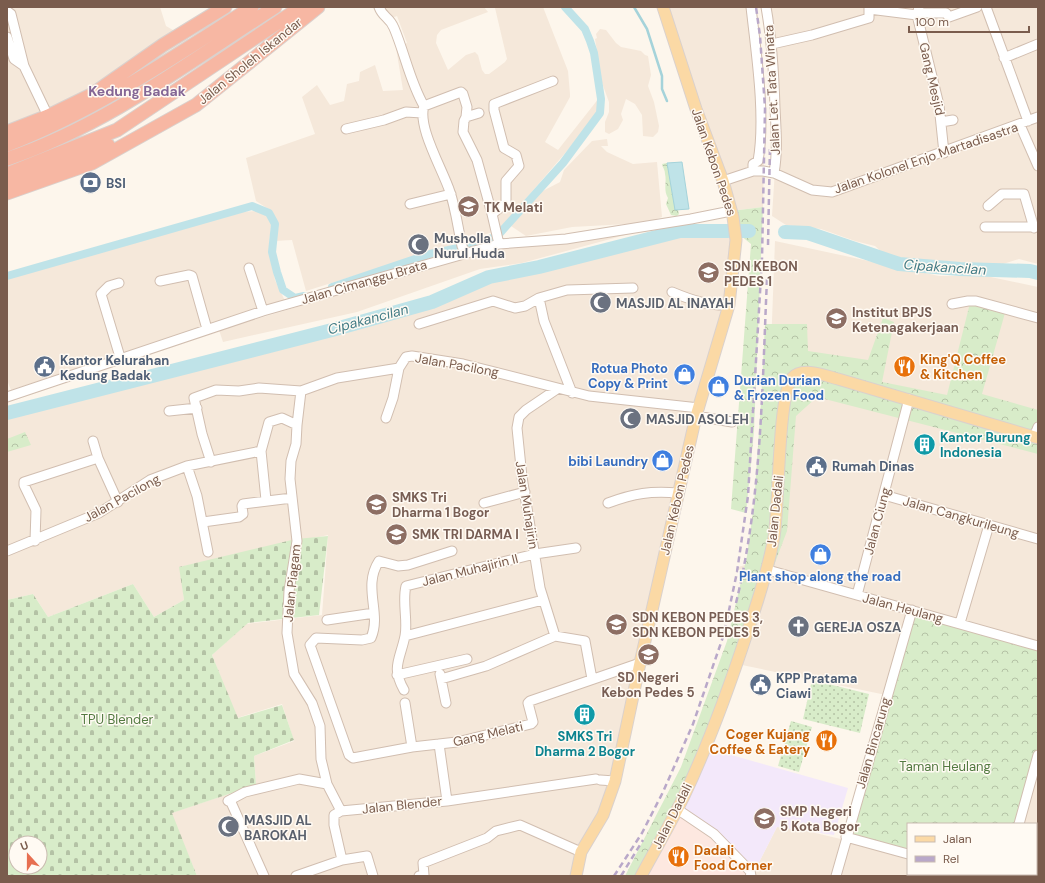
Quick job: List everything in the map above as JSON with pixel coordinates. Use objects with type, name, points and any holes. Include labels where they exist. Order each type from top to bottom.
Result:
[{"type":"highway","points":[[7,132],[48,116],[93,94],[164,45],[225,7]]},
{"type":"highway","points":[[7,140],[45,125],[110,92],[192,41],[252,7]]},
{"type":"highway","points":[[7,145],[46,130],[110,97],[252,7]]},
{"type":"highway","points":[[7,159],[54,141],[119,107],[275,7]]},
{"type":"highway","points":[[7,171],[91,137],[117,122],[296,7]]},
{"type":"highway","name":"Jalan Sholeh Iskandar","points":[[7,174],[117,130],[302,7]]},
{"type":"highway","points":[[7,183],[90,153],[140,129],[190,100],[310,7]]},
{"type":"highway","name":"Jalan Sholeh Iskandar","points":[[7,193],[92,163],[196,105],[318,7]]},
{"type":"main road","name":"Jalan Kebon Pedes","points":[[576,876],[581,852],[603,815],[615,781],[697,412],[729,305],[736,240],[735,226],[730,211],[724,182],[696,109],[663,7]]},
{"type":"main road","name":"Jalan Dadali","points":[[641,876],[680,811],[737,664],[768,570],[775,535],[785,402],[792,378],[797,374],[809,372],[1037,434]]},
{"type":"street","points":[[379,7],[382,14],[391,20],[401,44],[416,93],[423,110],[425,132],[442,168],[451,194],[462,246]]},
{"type":"street","points":[[751,7],[760,116],[759,153],[758,160],[753,164],[753,171]]},
{"type":"street","name":"Jalan Let. Tata Winata","points":[[766,7],[772,44],[777,150],[774,173]]},
{"type":"street","points":[[772,44],[812,35],[869,18],[869,8],[946,13],[949,17],[977,7]]},
{"type":"street","points":[[986,7],[1004,58],[1038,166]]},
{"type":"street","points":[[7,11],[11,14],[24,66],[48,116]]},
{"type":"street","name":"Gang Mesjid","points":[[918,12],[930,63],[941,122],[944,153]]},
{"type":"street","points":[[7,37],[14,59],[24,66]]},
{"type":"street","points":[[1004,58],[1038,44]]},
{"type":"street","points":[[492,214],[506,203],[506,181],[519,166],[516,155],[504,148],[495,115],[495,103],[553,81]]},
{"type":"street","points":[[346,129],[384,120],[406,112],[423,110],[461,92],[466,101],[466,117],[463,132],[476,160],[499,244]]},
{"type":"street","points":[[466,117],[479,113]]},
{"type":"street","name":"Jalan Kolonel Enjo Martadisastra","points":[[724,182],[753,171],[774,173],[812,190],[832,192],[944,153],[1038,117]]},
{"type":"street","points":[[941,122],[954,120]]},
{"type":"street","points":[[410,204],[451,194]]},
{"type":"street","points":[[985,227],[1036,228],[1024,194],[1002,194],[988,206]]},
{"type":"street","name":"Jalan Cimanggu Brata","points":[[7,397],[120,357],[462,246],[566,239],[691,219],[730,211]]},
{"type":"street","points":[[249,268],[263,311]]},
{"type":"street","points":[[160,281],[192,276],[207,329]]},
{"type":"street","points":[[119,283],[109,286],[101,294],[120,357]]},
{"type":"street","points":[[419,324],[493,301],[515,308],[525,306],[538,298],[567,290],[633,288]]},
{"type":"street","points":[[672,292],[694,301],[718,306],[729,305]]},
{"type":"street","points":[[538,298],[544,321],[572,393]]},
{"type":"street","points":[[952,304],[968,301],[976,302],[1038,318]]},
{"type":"street","name":"Jalan Pacilong","points":[[301,390],[337,378],[399,368],[406,357],[420,357],[470,366],[572,393],[697,412],[732,422]]},
{"type":"street","points":[[386,418],[393,398],[399,368]]},
{"type":"street","points":[[211,462],[202,434],[194,398],[216,390],[239,391],[259,388],[301,390],[297,424],[282,418],[269,422],[261,451],[266,500]]},
{"type":"street","name":"Jalan Muhajirin","points":[[555,636],[543,600],[518,444],[518,428],[520,417],[526,410],[556,389]]},
{"type":"street","name":"Jalan Ciung","points":[[857,595],[909,400]]},
{"type":"street","points":[[169,411],[197,408]]},
{"type":"street","name":"Jalan Piagam","points":[[297,424],[296,444],[291,461],[292,498],[297,541],[289,591],[287,633],[294,674],[312,703],[320,726],[322,759],[327,784]]},
{"type":"street","points":[[93,441],[98,458],[118,502]]},
{"type":"street","name":"Jalan Pacilong","points":[[7,551],[35,541],[99,513],[150,480],[187,466],[261,451]]},
{"type":"street","points":[[35,541],[36,510],[24,482],[98,458]]},
{"type":"street","points":[[187,466],[203,522],[208,552]]},
{"type":"street","points":[[484,502],[525,492]]},
{"type":"street","points":[[608,502],[633,494],[651,492],[678,493]]},
{"type":"street","name":"Jalan Cangkurileung","points":[[884,495],[1038,538]]},
{"type":"street","points":[[203,522],[239,517],[243,514],[243,504],[292,498]]},
{"type":"street","points":[[960,623],[989,525]]},
{"type":"street","name":"Jalan Muhajirin II","points":[[405,636],[406,586],[535,554],[576,548]]},
{"type":"street","points":[[327,620],[374,614],[371,596],[374,568],[379,560],[398,566],[408,565],[452,551]]},
{"type":"street","name":"Jalan Heulang","points":[[768,570],[1038,646]]},
{"type":"street","points":[[404,690],[397,675],[396,662],[405,636],[543,600]]},
{"type":"street","name":"Jalan Bincarung","points":[[836,876],[912,610]]},
{"type":"street","name":"Gang Melati","points":[[374,614],[375,629],[371,638],[362,640],[316,638],[310,645],[349,756],[354,758],[412,747],[457,742],[531,724],[532,720],[528,706],[530,701],[640,663]]},
{"type":"street","points":[[442,679],[486,666],[555,636],[585,641],[592,679]]},
{"type":"street","points":[[397,675],[467,659]]},
{"type":"street","points":[[438,666],[446,703]]},
{"type":"street","points":[[405,703],[412,747]]},
{"type":"street","points":[[439,744],[446,801]]},
{"type":"street","points":[[1019,823],[1038,755]]},
{"type":"street","points":[[264,876],[229,800],[245,792],[299,779],[327,784],[341,811],[334,815],[334,825],[342,860]]},
{"type":"street","name":"Jalan Blender","points":[[341,811],[446,801],[598,779],[615,781]]},
{"type":"street","points":[[680,811],[714,834],[750,871],[751,876]]},
{"type":"street","points":[[423,876],[423,863],[486,838],[496,831],[520,825],[581,852]]},
{"type":"street","points":[[846,838],[907,854]]},
{"type":"street","points":[[296,876],[342,860],[367,856],[373,876]]},
{"type":"shaded area","points":[[7,7],[160,7],[166,26],[192,41],[70,113],[7,137]]},
{"type":"shaded area","points":[[385,7],[484,7],[488,12],[441,30],[437,35],[436,43],[448,70],[466,55],[475,52],[478,55],[482,70],[485,74],[489,74],[507,59],[495,8],[543,7],[568,71],[570,94],[570,97],[545,142],[558,150],[599,98],[597,116],[499,230],[306,291],[292,240],[274,241],[272,214],[269,245],[275,280],[285,301],[11,390],[7,380],[7,279],[240,212],[270,210],[256,201],[246,158],[315,134],[302,97],[317,85],[330,105],[344,101],[347,84],[359,81],[360,72],[375,65],[383,91],[403,90],[396,48],[407,43],[397,16],[389,19]]},
{"type":"shaded area","points":[[663,7],[755,7],[765,101],[763,207],[731,211]]},
{"type":"shaded area","points":[[763,7],[1038,7],[1038,264],[1019,259],[1003,264],[950,267],[919,263],[886,256],[875,246],[855,241],[821,229],[786,225],[772,216],[776,154]]},
{"type":"shaded area","points":[[600,29],[606,30],[621,47],[641,51],[648,56],[651,75],[648,86],[654,102],[659,126],[658,132],[653,137],[643,136],[642,115],[635,104],[626,99],[621,114],[623,120],[618,129],[609,134],[605,132],[605,122],[609,112],[609,102],[602,83],[595,39],[597,38],[596,34]]},
{"type":"shaded area","points":[[607,139],[608,146],[601,146],[607,152],[633,164],[657,162],[662,217],[646,223],[572,227],[526,236],[508,224],[537,194],[560,182],[564,170],[592,141]]},
{"type":"shaded area","points":[[640,231],[522,263],[480,269],[357,312],[223,342],[219,330],[487,251]]},
{"type":"shaded area","points":[[680,231],[735,231],[729,305],[698,408],[615,781],[576,876],[197,876],[171,813],[256,785],[254,756],[294,741],[282,704],[237,718],[212,655],[246,624],[322,615],[328,535],[180,567],[184,600],[154,617],[133,584],[48,617],[33,594],[7,600],[7,415],[432,302],[489,277]]},
{"type":"shaded area","points":[[775,241],[939,276],[986,276],[1038,287],[1038,876],[752,876],[777,827],[794,828],[845,840],[886,695],[737,664],[750,624],[738,567],[763,560]]},
{"type":"shaded area","name":"SMP Negeri 5 Kota Bogor","points":[[706,746],[717,751],[848,788],[834,835],[777,827],[752,876],[732,851],[677,809]]},
{"type":"shaded area","points":[[677,809],[714,834],[751,876],[640,876]]},
{"type":"green space","points":[[667,163],[669,166],[679,214],[677,216],[671,215],[666,204],[668,198],[666,192],[665,173],[662,164]]},
{"type":"green space","points":[[763,207],[754,431],[746,513],[731,509],[751,244],[735,231],[731,211]]},
{"type":"green space","points":[[970,303],[1005,313],[982,394],[1038,410],[1038,454],[817,397],[796,416],[787,531],[706,746],[641,876],[625,876],[681,767],[727,641],[747,556],[754,504],[765,324],[807,324],[808,351],[868,360],[883,318],[894,322],[882,382],[947,395]]},
{"type":"green space","points":[[25,432],[31,445],[7,452],[7,439]]},
{"type":"green space","name":"TPU Blender","points":[[328,536],[319,615],[248,623],[212,655],[238,718],[282,705],[294,740],[254,756],[256,785],[172,813],[197,876],[7,876],[7,600],[33,594],[48,617],[133,584],[154,617],[184,600],[179,567],[296,539]]},
{"type":"green space","name":"Taman Heulang","points":[[912,610],[1038,645],[1038,765],[1021,823],[907,823],[907,854],[846,837]]},
{"type":"green space","points":[[812,680],[869,694],[860,733],[803,719]]},
{"type":"green space","points":[[791,721],[812,727],[799,772],[778,766]]},
{"type":"water","points":[[682,162],[689,209],[675,210],[667,163]]},
{"type":"waterway","points":[[500,233],[563,163],[600,113],[601,99],[594,53],[585,29],[565,7]]},
{"type":"waterway","points":[[634,7],[647,29],[662,76],[662,89],[667,101]]},
{"type":"waterway","points":[[7,276],[252,206],[269,213],[275,224],[272,252],[283,290],[295,298],[304,296]]},
{"type":"waterway","name":"Cipakancilan","points":[[680,231],[682,224]]},
{"type":"waterway","name":"Cipakancilan","points":[[7,413],[332,330],[432,302],[489,277],[539,267],[680,231],[728,231]]},
{"type":"waterway","name":"Cipakancilan","points":[[741,231],[749,231]]},
{"type":"waterway","name":"Cipakancilan","points":[[785,232],[808,233],[899,264],[960,269],[1030,271],[1038,273]]},
{"type":"waterway","points":[[467,246],[492,238]]},
{"type":"waterway","points":[[332,287],[430,254],[458,248]]},
{"type":"railway","points":[[614,876],[642,833],[663,792],[693,724],[724,634],[737,572],[748,496],[762,259],[765,108],[760,36],[756,7]]},
{"type":"railway","points":[[768,245],[770,145]]},
{"type":"railway","points":[[736,603],[745,563],[756,482],[762,401],[767,279]]},
{"type":"railway","points":[[621,876],[643,840]]},
{"type":"place","name":"BSI","points":[[90,183]]},
{"type":"place","name":"TK Melati","points":[[469,207]]},
{"type":"place","name":"Musholla Nurul Huda","points":[[419,245]]},
{"type":"place","name":"SDN KEBON PEDES 1","points":[[709,273]]},
{"type":"place","name":"MASJID AL INAYAH","points":[[600,303]]},
{"type":"place","name":"Institut BPJS Ketenagakerjaan","points":[[836,319]]},
{"type":"place","name":"King'Q Coffee & Kitchen","points":[[904,366]]},
{"type":"place","name":"Kantor Kelurahan Kedung Badak","points":[[44,367]]},
{"type":"place","name":"Rotua Photo Copy & Print","points":[[684,375]]},
{"type":"place","name":"Durian Durian & Frozen Food","points":[[718,387]]},
{"type":"place","name":"MASJID ASOLEH","points":[[630,419]]},
{"type":"place","name":"Kantor Burung Indonesia","points":[[924,444]]},
{"type":"place","name":"bibi Laundry","points":[[663,461]]},
{"type":"place","name":"Rumah Dinas","points":[[817,466]]},
{"type":"place","name":"SMKS Tri Dharma 1 Bogor","points":[[376,504]]},
{"type":"place","name":"SMK TRI DARMA I","points":[[397,534]]},
{"type":"place","name":"Plant shop along the road","points":[[820,554]]},
{"type":"place","name":"SDN KEBON PEDES 3, SDN KEBON PEDES 5","points":[[617,624]]},
{"type":"place","name":"GEREJA OSZA","points":[[799,627]]},
{"type":"place","name":"SD Negeri Kebon Pedes 5","points":[[648,655]]},
{"type":"place","name":"KPP Pratama Ciawi","points":[[761,685]]},
{"type":"place","name":"SMKS Tri Dharma 2 Bogor","points":[[585,714]]},
{"type":"place","name":"Coger Kujang Coffee & Eatery","points":[[826,741]]},
{"type":"place","name":"SMP Negeri 5 Kota Bogor","points":[[765,818]]},
{"type":"place","name":"MASJID AL BAROKAH","points":[[228,827]]},
{"type":"place","name":"Dadali Food Corner","points":[[679,857]]},
{"type":"district","name":"Kedung Badak","points":[[137,91]]}]
